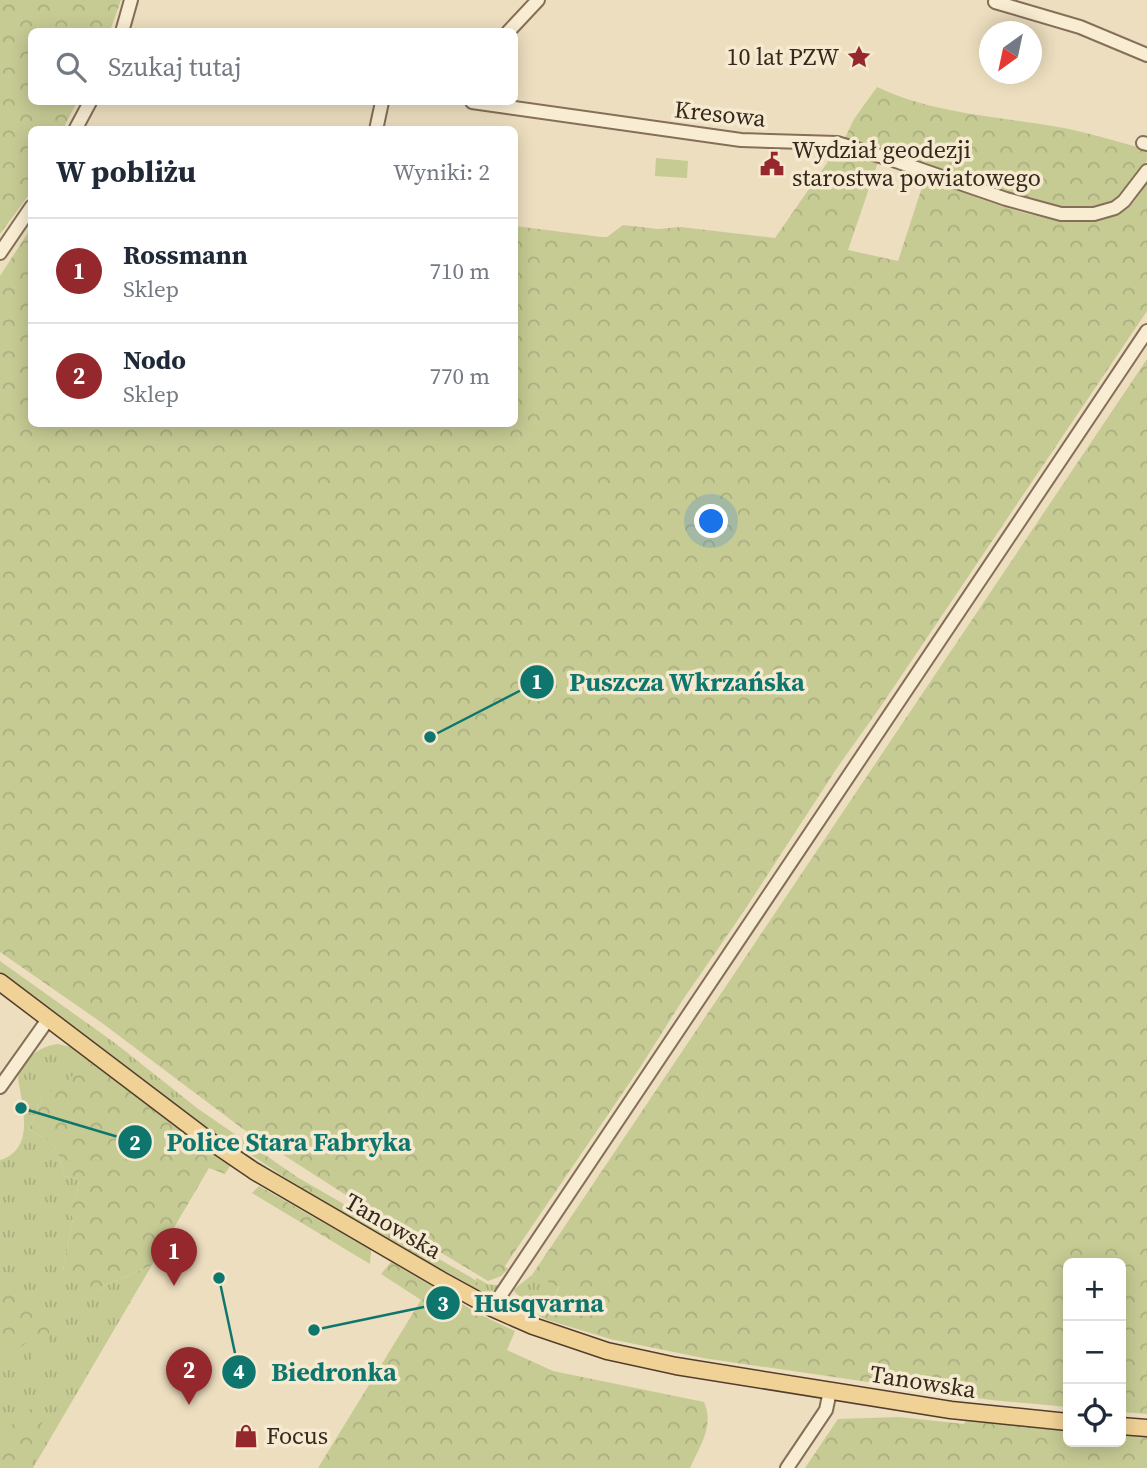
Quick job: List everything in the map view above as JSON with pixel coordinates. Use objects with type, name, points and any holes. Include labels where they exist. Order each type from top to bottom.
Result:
[{"type":"main road","name":"Tanowska","points":[[0,982],[207,1139],[254,1171],[492,1308],[556,1335],[616,1353],[676,1366],[977,1414],[1063,1422]]},
{"type":"main road","points":[[1126,1426],[1147,1428]]},
{"type":"street","points":[[123,28],[131,0]]},
{"type":"street","points":[[512,28],[536,0]]},
{"type":"street","points":[[995,2],[1080,27],[1147,55]]},
{"type":"street","points":[[77,126],[88,105]]},
{"type":"street","points":[[377,126],[381,105]]},
{"type":"street","name":"Kresowa","points":[[493,105],[741,140],[837,143],[1018,203],[1061,214],[1094,214],[1115,208],[1124,201],[1147,171]]},
{"type":"street","points":[[0,253],[28,212]]},
{"type":"street","points":[[492,1308],[1147,331]]},
{"type":"street","points":[[0,1087],[49,1018]]},
{"type":"street","points":[[787,1468],[826,1410],[830,1391]]},
{"type":"green space","points":[[0,0],[121,0],[111,28],[28,28],[28,105],[75,105],[65,126],[28,126],[28,196],[0,234]]},
{"type":"green space","points":[[877,87],[922,104],[1064,128],[1106,138],[1147,150],[1147,161],[1117,199],[1106,206],[1080,210],[1042,206],[892,153],[844,140],[854,119]]},
{"type":"green space","points":[[836,150],[878,162],[848,250],[898,261],[925,178],[1026,213],[1081,221],[1106,218],[1127,208],[1147,183],[1147,311],[837,768],[641,1066],[505,1266],[508,1269],[501,1276],[488,1281],[243,1129],[102,1023],[0,952],[0,276],[28,233],[28,427],[518,427],[518,226],[602,237],[607,237],[623,225],[658,229],[681,227],[775,238]]},
{"type":"green space","points":[[656,158],[688,161],[687,178],[655,176]]},
{"type":"green space","points":[[1147,359],[1147,1414],[1126,1412],[1126,1258],[1063,1258],[1063,1407],[991,1400],[703,1358],[610,1339],[544,1319],[559,1287],[532,1275]]},
{"type":"green space","points":[[0,961],[115,1043],[197,1108],[191,1108],[189,1111],[254,1159],[374,1233],[458,1279],[483,1287],[475,1280],[477,1278],[487,1284],[502,1286],[496,1292],[483,1296],[261,1171],[0,976]]},
{"type":"green space","points":[[58,1044],[71,1047],[93,1063],[72,1077],[71,1084],[42,1096],[29,1130],[51,1143],[60,1158],[64,1176],[79,1180],[77,1194],[68,1209],[73,1218],[63,1270],[95,1290],[152,1265],[33,1468],[0,1468],[0,1160],[19,1146],[23,1137],[24,1113],[18,1078],[20,1071],[28,1059],[44,1047]]},
{"type":"green space","points":[[93,1063],[232,1163],[225,1174],[209,1168],[152,1265],[95,1290],[77,1284],[63,1270],[73,1218],[67,1209],[77,1194],[79,1180],[64,1176],[60,1158],[51,1143],[29,1130],[42,1096],[42,1087],[52,1091],[71,1084],[71,1077]]},
{"type":"green space","points":[[191,1108],[197,1108],[297,1177],[485,1288],[458,1279],[305,1191],[199,1120],[189,1111]]},
{"type":"green space","points":[[259,1186],[371,1250],[370,1264],[252,1193]]},
{"type":"green space","points":[[391,1262],[481,1315],[515,1331],[507,1350],[553,1371],[704,1402],[707,1428],[690,1468],[318,1468],[421,1300],[381,1274]]},
{"type":"green space","points":[[532,1275],[559,1286],[544,1319],[513,1290]]},
{"type":"green space","points":[[0,1279],[23,1306],[42,1310],[49,1337],[46,1349],[37,1363],[30,1361],[36,1346],[31,1340],[0,1361]]},
{"type":"green space","points":[[29,1409],[41,1411],[43,1416],[38,1451],[29,1468],[0,1468],[0,1430],[6,1433],[19,1416]]},
{"type":"green space","points":[[899,1417],[964,1424],[966,1419],[1063,1428],[1063,1447],[1126,1447],[1126,1432],[1147,1434],[1147,1468],[805,1468],[838,1419]]},
{"type":"place","name":"10 lat PZW","points":[[859,57]]},
{"type":"place","name":"Wydział geodezji starostwa powiatowego","points":[[772,164]]},
{"type":"place","name":"Puszcza Wkrzańska","points":[[430,737]]},
{"type":"place","name":"Police Stara Fabryka","points":[[21,1108]]},
{"type":"place","name":"Biedronka","points":[[219,1278]]},
{"type":"place","name":"Rossmann","points":[[174,1286]]},
{"type":"place","name":"Husqvarna","points":[[314,1330]]},
{"type":"place","name":"Nodo","points":[[189,1405]]},
{"type":"place","name":"Focus","points":[[246,1436]]}]
